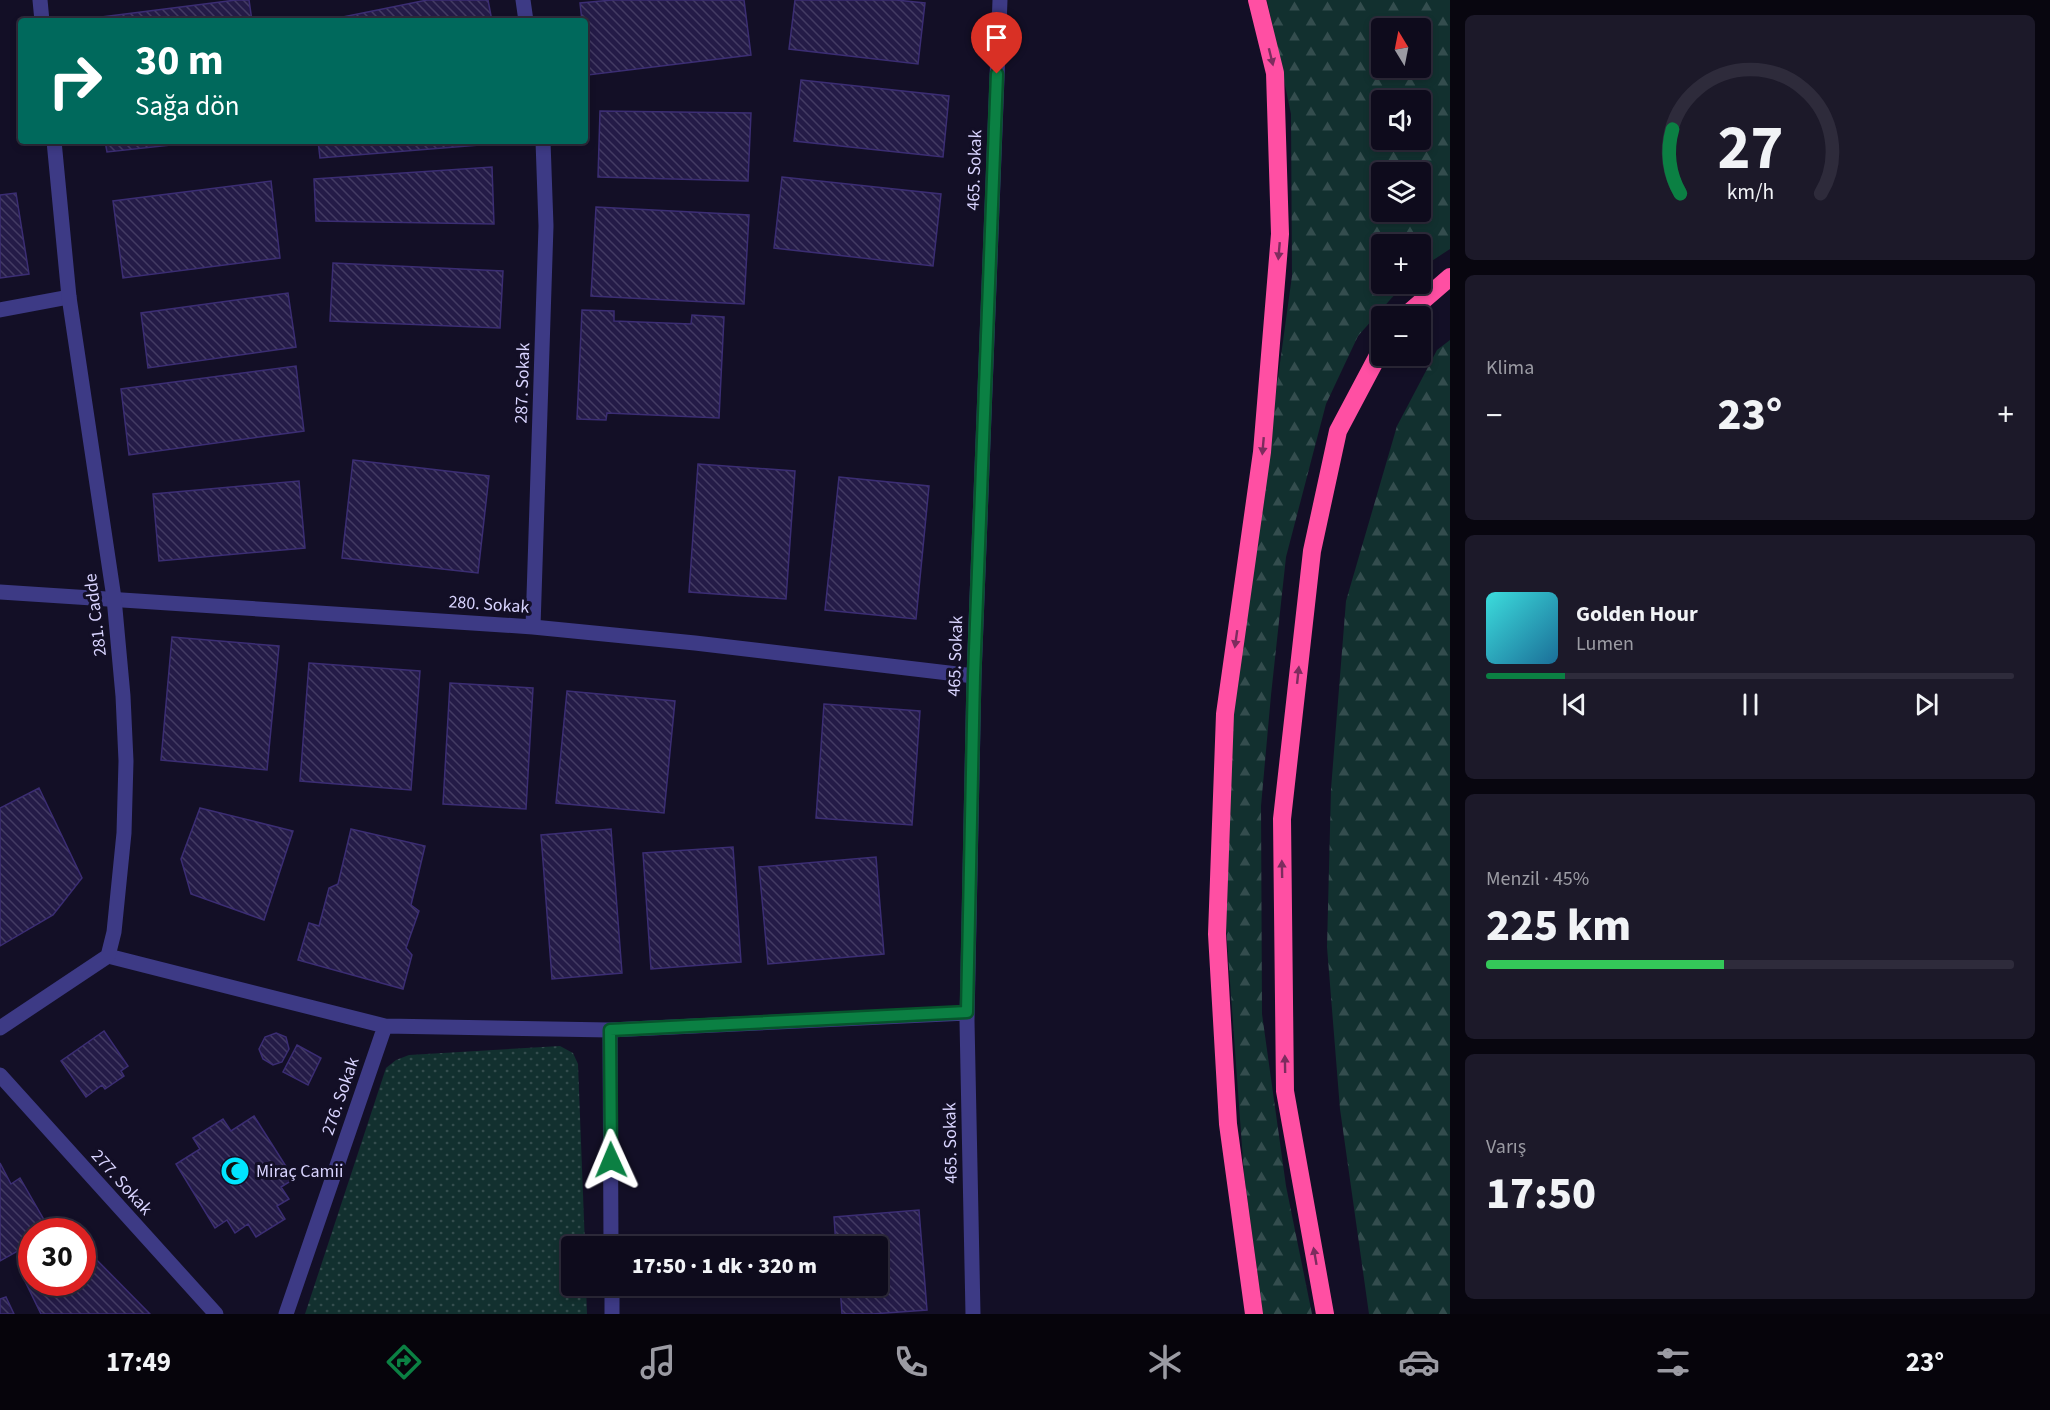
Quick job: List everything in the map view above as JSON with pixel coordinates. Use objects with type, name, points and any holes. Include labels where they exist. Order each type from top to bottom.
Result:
[{"type":"highway","points":[[1254,1314],[1228,1124],[1217,934],[1225,714],[1262,452],[1280,234],[1275,73],[1257,0]]},
{"type":"highway","points":[[1417,306],[1450,277]]},
{"type":"highway","points":[[1325,1314],[1285,1091],[1282,819],[1314,540],[1338,431],[1372,366]]},
{"type":"street","points":[[40,0],[42,18]]},
{"type":"street","points":[[523,0],[526,18]]},
{"type":"street","name":"465. Sokak","points":[[973,1314],[967,1012],[974,676],[1000,0]]},
{"type":"street","name":"281. Cadde","points":[[54,144],[69,297],[114,598],[123,696],[126,761],[124,832],[114,932],[108,956]]},
{"type":"street","name":"287. Sokak","points":[[533,627],[546,226],[543,144]]},
{"type":"street","points":[[0,310],[69,297]]},
{"type":"street","name":"280. Sokak","points":[[0,592],[533,627],[696,643],[974,676]]},
{"type":"street","points":[[0,1028],[108,956],[385,1026],[610,1030],[967,1012]]},
{"type":"street","name":"276. Sokak","points":[[286,1314],[385,1026]]},
{"type":"street","points":[[610,1030],[611,1236]]},
{"type":"street","name":"277. Sokak","points":[[0,1075],[216,1314]]},
{"type":"street","points":[[612,1296],[612,1314]]},
{"type":"green space","points":[[1267,0],[1450,0],[1450,249],[1431,261],[1431,234],[1371,234],[1371,294],[1395,294],[1385,306],[1371,306],[1371,321],[1358,336],[1326,404],[1286,557],[1261,806],[1262,1014],[1286,1186],[1312,1314],[1263,1314],[1244,1174],[1224,899],[1226,797],[1238,667],[1292,276],[1291,114]]},
{"type":"green space","points":[[1450,340],[1450,1314],[1369,1314],[1340,1109],[1327,947],[1331,789],[1346,601],[1397,426],[1429,366],[1431,366],[1437,350]]},
{"type":"green space","points":[[560,1046],[573,1053],[578,1064],[585,1236],[561,1236],[561,1296],[586,1296],[587,1314],[305,1314],[386,1068],[396,1060],[409,1055]]},
{"type":"building","points":[[249,0],[252,18],[94,18]]},
{"type":"building","points":[[427,0],[488,0],[491,18],[338,18]]},
{"type":"building","points":[[612,0],[744,0],[751,55],[588,75],[588,18],[582,18],[580,3]]},
{"type":"building","points":[[795,0],[896,0],[925,3],[918,64],[789,49]]},
{"type":"building","points":[[801,80],[949,96],[943,157],[794,141]]},
{"type":"building","points":[[600,111],[751,113],[748,181],[598,177]]},
{"type":"building","points":[[106,144],[180,144],[107,152]]},
{"type":"building","points":[[318,144],[492,144],[320,158]]},
{"type":"building","points":[[492,167],[494,224],[316,221],[314,179]]},
{"type":"building","points":[[782,177],[941,194],[933,266],[774,248]]},
{"type":"building","points":[[271,181],[280,258],[123,278],[113,201]]},
{"type":"building","points":[[16,193],[29,274],[0,278],[0,195]]},
{"type":"building","points":[[596,207],[749,215],[744,304],[591,296]]},
{"type":"building","points":[[333,263],[503,271],[500,328],[330,321]]},
{"type":"building","points":[[288,293],[296,347],[148,368],[141,313]]},
{"type":"building","points":[[582,310],[614,311],[614,321],[691,324],[692,315],[724,317],[719,418],[607,413],[606,420],[577,419]]},
{"type":"building","points":[[296,366],[304,431],[129,455],[121,389]]},
{"type":"building","points":[[353,460],[489,476],[478,573],[342,558]]},
{"type":"building","points":[[698,464],[795,471],[786,599],[689,592]]},
{"type":"building","points":[[839,477],[929,486],[916,619],[825,610]]},
{"type":"building","points":[[299,481],[305,548],[159,561],[153,494]]},
{"type":"building","points":[[172,637],[279,646],[267,770],[161,760]]},
{"type":"building","points":[[309,663],[420,671],[411,790],[300,781]]},
{"type":"building","points":[[450,683],[533,688],[526,809],[443,804]]},
{"type":"building","points":[[567,691],[675,701],[664,813],[556,803]]},
{"type":"building","points":[[824,704],[920,711],[912,825],[816,818]]},
{"type":"building","points":[[39,788],[82,878],[53,915],[0,946],[0,808]]},
{"type":"building","points":[[200,808],[293,831],[264,920],[191,894],[181,859]]},
{"type":"building","points":[[351,829],[425,846],[411,905],[419,911],[406,948],[412,955],[403,989],[298,960],[309,923],[319,926],[329,888],[338,884]]},
{"type":"building","points":[[611,829],[622,973],[552,979],[541,835]]},
{"type":"building","points":[[733,847],[741,962],[651,969],[643,853]]},
{"type":"building","points":[[876,857],[884,954],[768,964],[759,867]]},
{"type":"building","points":[[104,1031],[128,1066],[121,1071],[124,1076],[105,1089],[102,1085],[86,1097],[61,1061]]},
{"type":"building","points":[[276,1033],[286,1037],[289,1049],[282,1062],[273,1065],[263,1059],[259,1049],[265,1037]]},
{"type":"building","points":[[297,1045],[321,1058],[308,1085],[283,1072]]},
{"type":"building","name":"Miraç Camii","points":[[254,1116],[294,1179],[281,1187],[289,1199],[277,1206],[285,1219],[256,1237],[248,1224],[235,1233],[227,1220],[215,1228],[176,1164],[200,1149],[193,1138],[223,1119],[231,1131]]},
{"type":"building","points":[[0,1163],[11,1184],[20,1178],[43,1218],[18,1218],[18,1251],[0,1261]]},
{"type":"building","points":[[919,1210],[927,1310],[842,1314],[841,1296],[888,1296],[888,1236],[835,1236],[834,1217]]},
{"type":"building","points":[[96,1259],[150,1314],[41,1314],[32,1296],[96,1296]]},
{"type":"building","points":[[6,1297],[14,1314],[0,1314],[0,1299]]},
{"type":"place","name":"Miraç Camii","points":[[235,1171]]},
{"type":"route","points":[[611,1160],[610,1030],[967,1012],[974,676],[997,74]]}]
